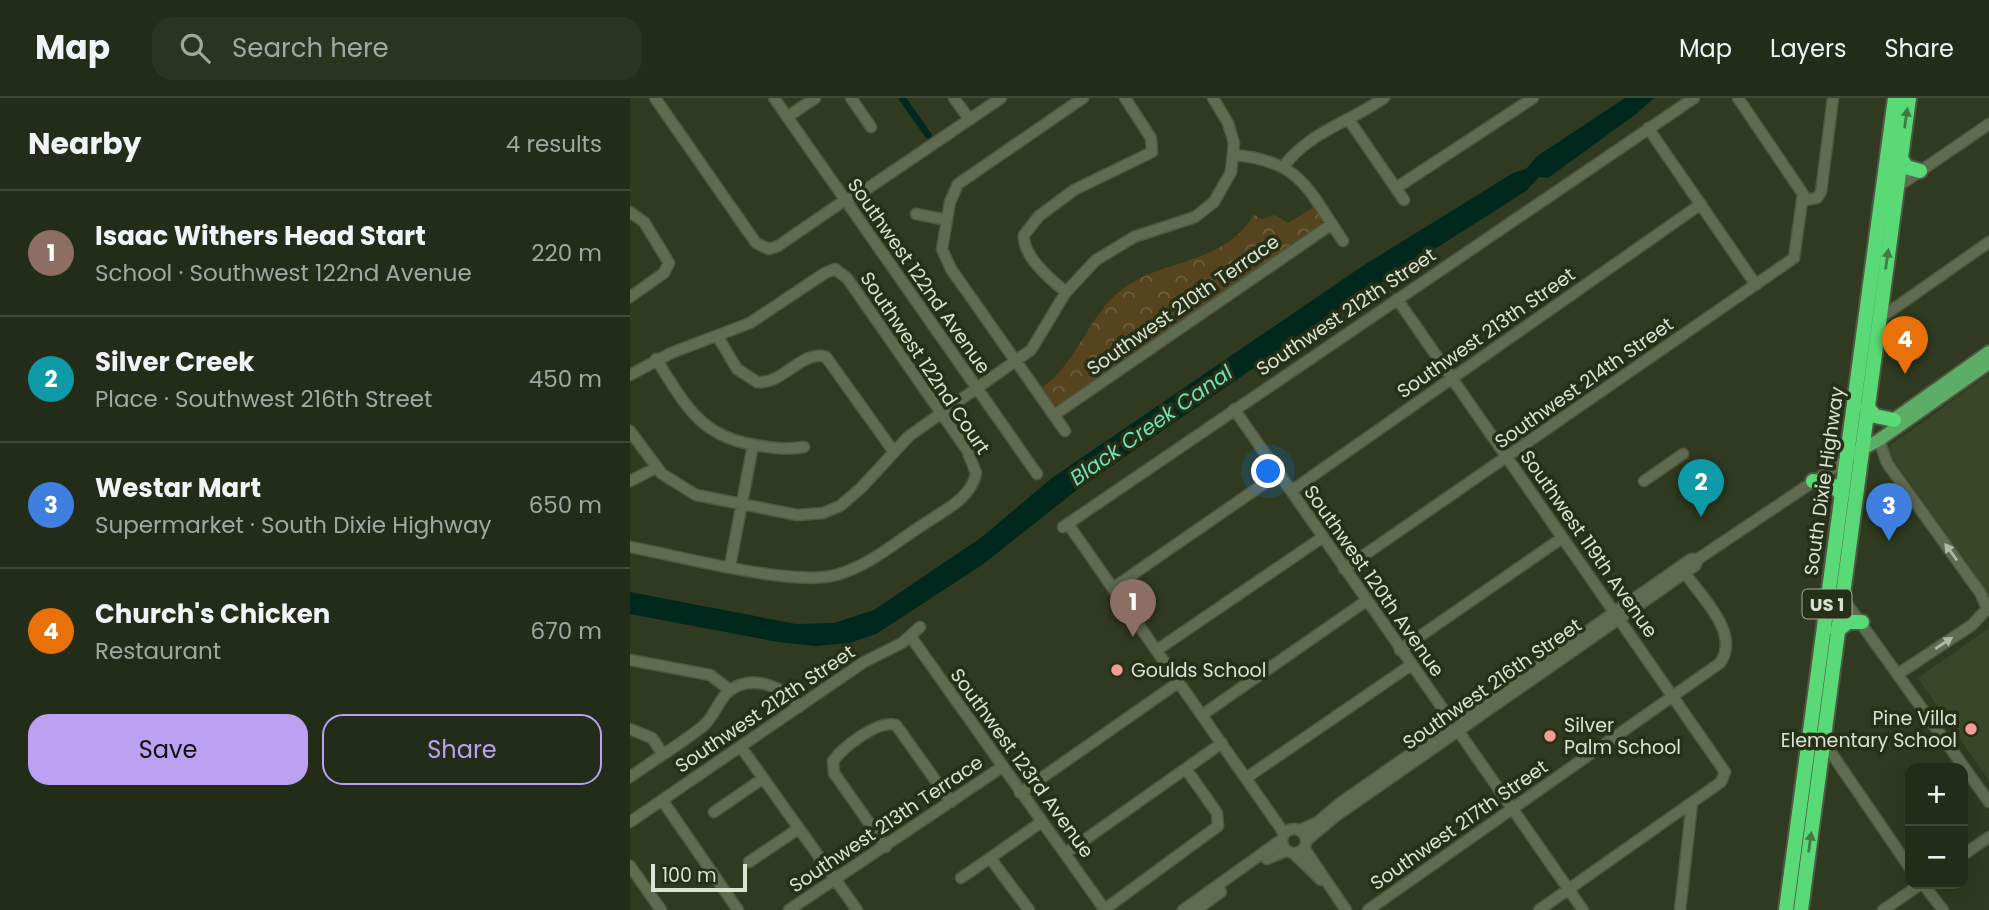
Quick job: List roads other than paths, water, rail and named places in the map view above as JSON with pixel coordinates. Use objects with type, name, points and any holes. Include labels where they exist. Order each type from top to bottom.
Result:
[{"type":"highway","name":"South Dixie Highway","points":[[1801,910],[1867,407],[1872,320],[1883,291],[1895,98]]},
{"type":"highway","name":"South Dixie Highway","points":[[1786,910],[1847,459],[1872,320],[1890,186],[1901,158],[1909,98]]},
{"type":"highway","points":[[1901,158],[1906,167],[1920,171]]},
{"type":"highway","points":[[1862,448],[1856,440],[1872,320]]},
{"type":"highway","points":[[1867,407],[1875,416],[1894,420]]},
{"type":"highway","points":[[1846,567],[1841,556],[1853,463],[1847,459]]},
{"type":"highway","points":[[1814,481],[1834,486],[1842,495]]},
{"type":"highway","points":[[1837,631],[1848,622],[1862,622]]},
{"type":"highway","points":[[1808,750],[1823,740],[1817,730],[1826,661],[1822,644]]},
{"type":"highway","points":[[1792,867],[1796,883],[1793,910]]},
{"type":"main road","name":"Southwest 216th Street","points":[[1862,448],[1869,438],[1989,352]]},
{"type":"main road","name":"Southwest 216th Street","points":[[1847,459],[1879,440],[1989,363]]},
{"type":"street","points":[[655,98],[752,237],[764,248],[778,246],[1001,98]]},
{"type":"street","name":"Southwest 122nd Avenue","points":[[774,98],[1037,474]]},
{"type":"street","points":[[787,117],[815,98]]},
{"type":"street","points":[[851,98],[872,127]]},
{"type":"street","points":[[954,98],[969,120]]},
{"type":"street","points":[[1065,431],[944,258],[943,249],[952,194],[958,184],[1083,98]]},
{"type":"street","points":[[1066,292],[1047,276],[1023,241],[1031,224],[1066,195],[1095,177],[1152,152],[1152,138],[1125,98]]},
{"type":"street","points":[[630,431],[656,467],[688,492],[797,515],[832,510],[853,497],[894,452],[942,413],[1035,346],[1066,292],[1091,264],[1143,233],[1189,220],[1206,210],[1226,184],[1234,155],[1231,129],[1213,98]]},
{"type":"street","points":[[1284,166],[1313,137],[1349,120],[1384,98]]},
{"type":"street","points":[[1396,188],[1533,98]]},
{"type":"street","name":"Southwest 212th Street","points":[[1113,588],[1066,525],[1694,98]]},
{"type":"street","points":[[1738,98],[1802,191],[1804,200],[1817,198],[1821,192],[1833,98]]},
{"type":"street","points":[[1349,120],[1404,200]]},
{"type":"street","points":[[1890,186],[1920,171],[1989,124]]},
{"type":"street","points":[[1648,128],[1756,285]]},
{"type":"street","points":[[1234,155],[1263,158],[1284,166],[1305,185],[1343,241]]},
{"type":"street","name":"Southwest 214th Street","points":[[1345,569],[1795,257],[1804,200]]},
{"type":"street","name":"Southwest 213th Street","points":[[1291,491],[1700,204]]},
{"type":"street","points":[[630,212],[645,222],[668,263],[664,273],[630,297]]},
{"type":"street","points":[[916,214],[947,220]]},
{"type":"street","name":"Southwest 210th Terrace","points":[[1054,415],[1332,224]]},
{"type":"street","points":[[1872,320],[1909,298],[1989,242]]},
{"type":"street","name":"Southwest 122nd Court","points":[[718,337],[755,320],[824,273],[839,271],[972,458],[976,478],[970,490],[955,502],[872,559],[845,572],[808,579],[730,566]]},
{"type":"street","points":[[1883,291],[1894,300],[1909,298]]},
{"type":"street","name":"Southwest 119th Avenue","points":[[1397,299],[1723,767],[1725,776],[1692,803]]},
{"type":"street","points":[[630,375],[656,359],[718,337],[737,369],[757,382],[776,379],[814,356],[826,358],[894,452]]},
{"type":"street","points":[[656,359],[702,425],[719,436],[787,450],[804,447]]},
{"type":"street","name":"Southwest 120th Avenue","points":[[1234,409],[1583,910]]},
{"type":"street","points":[[1879,440],[1887,463],[1981,594],[1987,609],[1978,620],[1898,674]]},
{"type":"street","points":[[630,547],[730,566],[753,445]]},
{"type":"street","points":[[1644,481],[1683,454]]},
{"type":"street","name":"Southwest 216th Street","points":[[1616,616],[1685,573],[1698,559],[1847,459]]},
{"type":"street","points":[[630,481],[656,467]]},
{"type":"street","points":[[1278,474],[1113,588],[1257,793],[1258,800],[1290,833],[1305,844],[1346,910]]},
{"type":"street","points":[[1157,650],[1323,537]]},
{"type":"street","points":[[1400,650],[1562,538]]},
{"type":"street","name":"Southwest 216th Street","points":[[1290,852],[1305,844],[1336,816],[1455,729],[1692,559],[1698,559]]},
{"type":"street","name":"Southwest 217th Street","points":[[1368,910],[1717,666],[1727,647],[1723,628],[1685,573]]},
{"type":"street","points":[[1843,591],[1989,802]]},
{"type":"street","points":[[1202,716],[1366,601]]},
{"type":"street","name":"Southwest 212th Street","points":[[630,822],[864,662],[911,637],[920,627]]},
{"type":"street","name":"Southwest 123rd Avenue","points":[[911,637],[1040,823],[1066,853],[1105,910]]},
{"type":"street","points":[[630,660],[710,675],[730,690]]},
{"type":"street","points":[[1246,778],[1411,665]]},
{"type":"street","points":[[1020,793],[1179,682]]},
{"type":"street","points":[[630,777],[706,723],[730,690],[754,683],[776,687],[787,692],[799,707]]},
{"type":"street","points":[[886,847],[836,777],[832,764],[845,750],[890,723],[902,732],[951,802]]},
{"type":"street","points":[[630,729],[652,738],[663,754]]},
{"type":"street","name":"Southwest 216th Street","points":[[1184,910],[1290,833],[1318,822],[1340,803],[1455,729]]},
{"type":"street","points":[[1823,740],[1905,861]]},
{"type":"street","points":[[1066,853],[1222,743]]},
{"type":"street","points":[[741,747],[856,910]]},
{"type":"street","name":"Southwest 213th Terrace","points":[[789,910],[1002,767]]},
{"type":"street","points":[[1105,910],[1218,826],[1217,813],[1186,769]]},
{"type":"street","points":[[714,812],[762,779]]},
{"type":"street","points":[[662,800],[738,910]]},
{"type":"street","points":[[1539,910],[1692,803]]},
{"type":"street","points":[[1680,910],[1692,803]]},
{"type":"street","points":[[961,877],[1040,823]]},
{"type":"street","points":[[749,862],[798,829]]},
{"type":"street","points":[[1290,833],[1290,852],[1330,887]]},
{"type":"street","points":[[1968,852],[1989,837]]},
{"type":"street","points":[[1196,910],[1272,855],[1290,852]]},
{"type":"street","points":[[989,858],[1029,910]]},
{"type":"street","points":[[630,866],[661,910]]},
{"type":"street","points":[[1883,910],[1914,889]]},
{"type":"street","points":[[1926,889],[1943,910]]},
{"type":"water","name":"Black Creek Canal","points":[[1625,98],[1654,98],[1548,178],[1539,177],[1526,191],[1329,316],[1078,489],[982,565],[876,634],[849,643],[816,646],[778,642],[630,614],[630,592],[796,624],[834,623],[874,610],[982,537],[1052,478],[1361,267],[1513,173],[1527,168],[1536,157]]},
{"type":"waterway","points":[[902,98],[928,135]]},
{"type":"place","name":"Church's Chicken","points":[[1905,374]]},
{"type":"place","name":"Silver Creek","points":[[1701,517]]},
{"type":"place","name":"Westar Mart","points":[[1889,541]]},
{"type":"place","name":"Isaac Withers Head Start","points":[[1133,637]]},
{"type":"place","name":"Goulds School","points":[[1117,670]]},
{"type":"place","name":"Pine Villa Elementary School","points":[[1971,729]]},
{"type":"place","name":"Silver Palm School","points":[[1550,736]]}]
